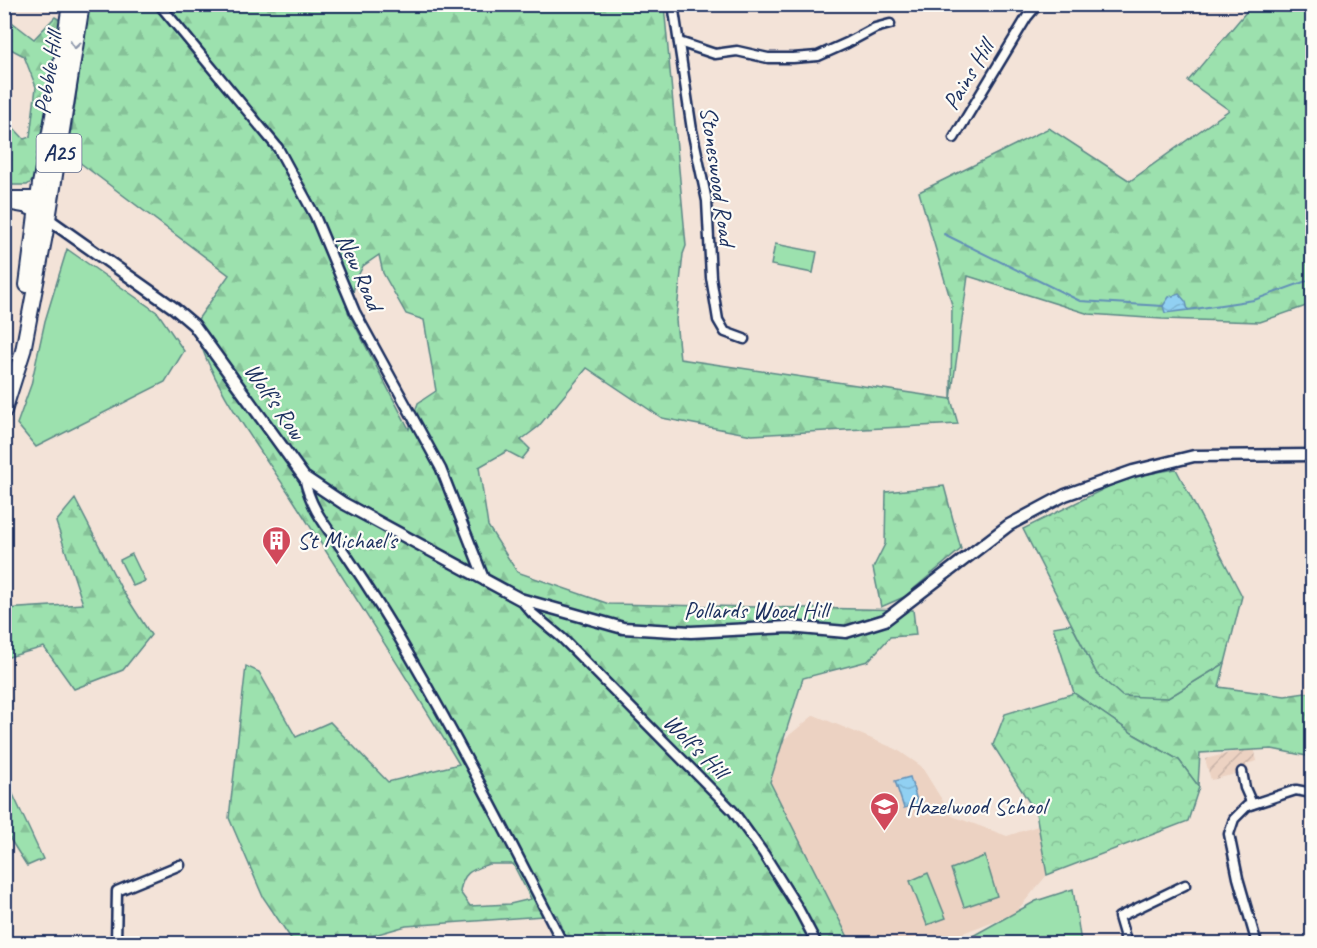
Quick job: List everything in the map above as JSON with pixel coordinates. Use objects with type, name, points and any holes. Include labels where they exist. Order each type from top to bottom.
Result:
[{"type":"main road","name":"Pebble Hill","points":[[43,209],[48,139],[70,4]]},
{"type":"main road","name":"Pebble Hill","points":[[43,209],[82,4]]},
{"type":"main road","points":[[4,198],[43,209]]},
{"type":"main road","points":[[4,203],[43,209]]},
{"type":"main road","name":"A25","points":[[4,411],[23,351],[43,209]]},
{"type":"street","name":"New Road","points":[[159,4],[278,148],[315,216],[355,312],[441,469],[485,581]]},
{"type":"street","name":"Stoneswood Road","points":[[673,4],[692,130],[707,201],[711,277],[718,320],[725,332],[744,339]]},
{"type":"street","name":"Pains Hill","points":[[954,138],[1021,27],[1038,4]]},
{"type":"street","points":[[679,42],[716,54],[737,51],[768,58],[818,56],[875,28],[890,24]]},
{"type":"street","name":"Wolf's Row","points":[[43,209],[194,325],[304,477],[343,503],[485,581]]},
{"type":"street","name":"Pollards Wood Hill","points":[[485,581],[520,599],[623,628],[691,632],[789,627],[846,632],[885,620],[1009,525],[1065,495],[1133,471],[1194,456],[1312,455]]},
{"type":"street","points":[[304,477],[308,496],[318,517],[348,557],[408,654],[493,806],[563,944]]},
{"type":"street","name":"Wolf's Hill","points":[[520,599],[532,613],[562,638],[728,805],[764,854],[817,944]]},
{"type":"street","points":[[1242,772],[1245,788],[1252,804]]},
{"type":"street","points":[[1257,944],[1238,878],[1229,834],[1234,819],[1252,804],[1296,790],[1312,793]]},
{"type":"street","points":[[154,863],[158,874]]},
{"type":"street","points":[[81,944],[116,943],[117,891],[180,865]]},
{"type":"street","points":[[1127,944],[1119,917],[1185,885]]},
{"type":"shaded area","name":"Hazelwood School","points":[[814,715],[896,749],[921,766],[952,816],[1007,836],[1038,826],[1047,875],[1015,913],[937,943],[827,943],[749,768]]},
{"type":"shaded area","points":[[1254,747],[1257,761],[1246,764],[1248,771],[1211,780],[1205,759]]},
{"type":"green space","points":[[88,5],[664,5],[686,246],[683,254],[676,320],[680,359],[951,399],[958,424],[752,435],[662,418],[587,368],[538,427],[521,440],[530,449],[522,459],[507,451],[479,467],[488,526],[517,572],[609,604],[913,610],[916,635],[890,637],[868,661],[803,678],[770,782],[851,943],[569,943],[557,915],[406,926],[346,943],[294,943],[263,897],[229,818],[246,666],[259,672],[296,737],[330,722],[388,782],[459,764],[355,597],[237,415],[212,371],[194,325],[229,275],[79,162],[67,165]],"holes":[[[379,255],[383,273],[406,314],[424,320],[436,391],[418,403],[409,429],[348,312],[356,280],[363,266]],[[489,864],[513,864],[531,899],[510,904],[470,906],[460,892],[463,880],[473,870]]]},
{"type":"green space","points":[[1252,5],[1312,5],[1312,304],[1260,322],[1089,314],[968,276],[951,399],[952,305],[919,192],[1049,128],[1130,181],[1229,110],[1188,81]]},
{"type":"green space","points":[[4,16],[34,39],[55,17],[60,20],[35,179],[27,185],[5,185],[5,130],[11,125],[24,139],[30,137],[36,87],[24,56],[5,46]]},
{"type":"green space","points":[[775,244],[817,252],[813,273],[771,265]]},
{"type":"green space","points":[[67,249],[158,313],[184,351],[165,382],[36,447],[17,424],[31,385],[45,321]]},
{"type":"green space","points":[[1176,469],[1242,596],[1225,663],[1168,698],[1122,696],[1097,674],[1023,529],[1128,477]]},
{"type":"green space","points":[[944,486],[961,549],[904,597],[881,607],[873,568],[885,544],[886,492]]},
{"type":"green space","points":[[75,499],[122,590],[151,635],[123,670],[74,689],[44,647],[5,658],[4,609],[83,604],[56,522]]},
{"type":"green space","points":[[132,554],[145,581],[133,586],[120,560]]},
{"type":"green space","points":[[1071,624],[1097,674],[1168,698],[1225,663],[1219,687],[1285,696],[1312,692],[1312,757],[1272,749],[1200,753],[1198,786],[1179,760],[1135,735],[1074,693],[1053,627]]},
{"type":"green space","points":[[1074,693],[1135,735],[1179,760],[1199,787],[1188,821],[1047,875],[1036,813],[993,745],[1005,714]]},
{"type":"green space","points":[[4,775],[43,859],[27,866],[5,831]]},
{"type":"green space","points":[[985,856],[997,896],[964,907],[951,869]]},
{"type":"green space","points":[[928,873],[946,918],[927,925],[910,881]]},
{"type":"green space","points":[[1073,889],[1081,943],[960,943],[1036,901]]},
{"type":"water","points":[[1179,294],[1186,302],[1188,310],[1165,313],[1163,306],[1169,297]]},
{"type":"water","points":[[910,777],[918,804],[904,808],[895,781]]},
{"type":"waterway","points":[[944,234],[1080,301],[1163,306]]},
{"type":"waterway","points":[[1188,310],[1254,300],[1312,279]]},
{"type":"place","name":"St Michael's","points":[[276,566]]},
{"type":"place","name":"Hazelwood School","points":[[885,832]]}]
